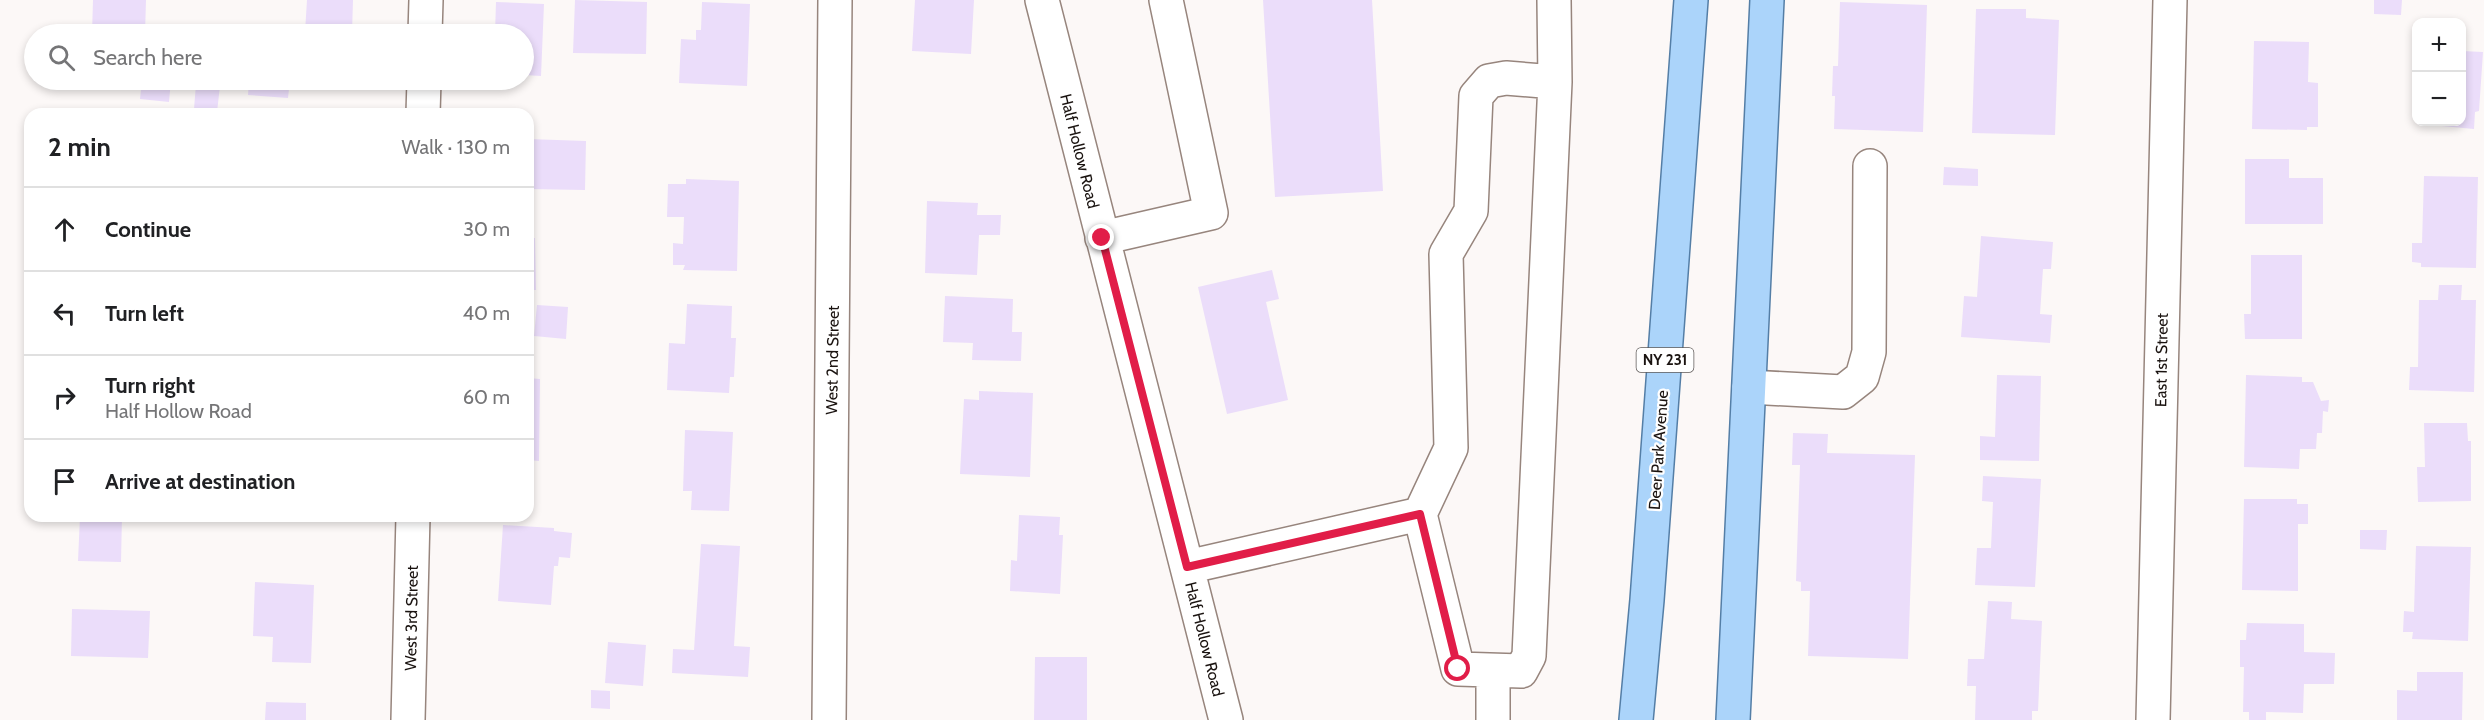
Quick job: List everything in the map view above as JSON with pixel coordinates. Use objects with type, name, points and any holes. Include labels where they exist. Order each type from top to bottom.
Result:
[{"type":"main road","name":"Deer Park Avenue","points":[[1636,720],[1649,576],[1691,0]]},
{"type":"main road","points":[[1733,720],[1767,0]]},
{"type":"street","points":[[425,24],[426,0]]},
{"type":"street","name":"West 2nd Street","points":[[829,720],[836,0]]},
{"type":"street","name":"Half Hollow Road","points":[[1042,0],[1226,720]]},
{"type":"street","points":[[1102,238],[1212,213],[1166,0]]},
{"type":"street","points":[[1554,0],[1555,69],[1529,656],[1521,671],[1458,669],[1420,514],[1451,448],[1446,254],[1471,211],[1476,96],[1489,81],[1555,69]]},
{"type":"street","name":"East 1st Street","points":[[2153,720],[2170,0]]},
{"type":"street","points":[[423,108],[424,90]]},
{"type":"street","points":[[1749,387],[1843,392],[1862,377],[1869,352],[1870,166]]},
{"type":"street","points":[[1187,567],[1420,514]]},
{"type":"street","name":"West 3rd Street","points":[[408,720],[413,522]]},
{"type":"street","points":[[1493,670],[1493,720]]},
{"type":"building","points":[[93,0],[146,0],[145,24],[92,24]]},
{"type":"building","points":[[307,0],[353,0],[352,24],[306,24]]},
{"type":"building","points":[[575,0],[647,2],[646,54],[573,53]]},
{"type":"building","points":[[915,0],[974,0],[971,54],[912,51]]},
{"type":"building","points":[[1263,0],[1372,0],[1383,191],[1275,197]]},
{"type":"building","points":[[2374,0],[2402,0],[2401,15],[2374,14]]},
{"type":"building","points":[[496,2],[544,4],[541,76],[534,76],[534,24],[495,24]]},
{"type":"building","points":[[702,2],[750,4],[747,86],[679,83],[681,39],[696,40],[696,30],[701,30]]},
{"type":"building","points":[[1840,2],[1927,5],[1923,132],[1834,129],[1833,66],[1838,66]]},
{"type":"building","points":[[1976,9],[2026,9],[2026,18],[2059,20],[2055,135],[1972,133]]},
{"type":"building","points":[[2254,41],[2309,42],[2308,82],[2318,83],[2318,127],[2307,127],[2307,130],[2252,129]]},
{"type":"building","points":[[2466,51],[2483,52],[2479,111],[2475,112],[2474,129],[2442,126],[2466,126]]},
{"type":"building","points":[[141,90],[170,90],[169,102],[140,99]]},
{"type":"building","points":[[196,90],[220,90],[217,108],[194,108]]},
{"type":"building","points":[[248,90],[289,90],[288,98],[248,95]]},
{"type":"building","points":[[534,139],[586,141],[585,190],[534,189]]},
{"type":"building","points":[[2245,159],[2289,159],[2289,178],[2323,178],[2323,224],[2245,224]]},
{"type":"building","points":[[1944,167],[1978,169],[1978,186],[1943,185]]},
{"type":"building","points":[[2424,176],[2478,177],[2476,268],[2421,267],[2421,263],[2412,262],[2412,243],[2422,243]]},
{"type":"building","points":[[686,179],[739,181],[737,271],[683,270],[685,265],[673,265],[673,243],[683,244],[684,217],[667,217],[668,184],[686,184]]},
{"type":"building","points":[[927,201],[978,203],[977,215],[1001,215],[1000,235],[979,235],[977,275],[925,273]]},
{"type":"building","points":[[1981,236],[2053,242],[2051,269],[2043,269],[2040,314],[2052,315],[2050,343],[1961,337],[1964,296],[1977,297]]},
{"type":"building","points":[[534,238],[535,238],[536,290],[534,290]]},
{"type":"building","points":[[2251,255],[2302,255],[2302,339],[2245,339],[2244,314],[2251,314]]},
{"type":"building","points":[[1272,270],[1279,299],[1266,302],[1288,400],[1227,414],[1198,287]]},
{"type":"building","points":[[2439,285],[2462,285],[2461,300],[2476,300],[2474,392],[2409,390],[2410,367],[2418,367],[2419,300],[2438,300]]},
{"type":"building","points":[[945,296],[1013,299],[1012,332],[1022,332],[1021,361],[972,360],[973,343],[943,342]]},
{"type":"building","points":[[687,304],[732,306],[731,338],[736,338],[734,377],[730,377],[729,393],[667,390],[669,343],[685,344]]},
{"type":"building","points":[[537,305],[568,307],[566,339],[534,336]]},
{"type":"building","points":[[1997,375],[2041,376],[2039,461],[1980,460],[1980,436],[1995,437]]},
{"type":"building","points":[[2246,375],[2302,377],[2302,382],[2313,382],[2321,401],[2329,400],[2328,412],[2323,411],[2322,433],[2317,433],[2316,449],[2300,449],[2299,469],[2244,467]]},
{"type":"building","points":[[534,378],[540,379],[539,461],[534,461]]},
{"type":"building","points":[[979,391],[1033,393],[1030,477],[960,474],[964,399],[979,400]]},
{"type":"building","points":[[2424,423],[2467,423],[2468,441],[2471,441],[2471,501],[2418,502],[2417,467],[2425,467]]},
{"type":"building","points":[[685,430],[733,432],[729,511],[691,510],[692,491],[683,491]]},
{"type":"building","points":[[1793,433],[1828,434],[1827,453],[1915,455],[1908,659],[1808,656],[1810,591],[1801,591],[1801,582],[1796,581],[1800,465],[1792,465]]},
{"type":"building","points":[[1983,476],[2041,479],[2035,587],[1975,585],[1977,548],[1991,548],[1993,502],[1982,501]]},
{"type":"building","points":[[2244,499],[2297,499],[2297,504],[2308,504],[2308,524],[2298,524],[2298,591],[2242,590]]},
{"type":"building","points":[[1019,515],[1060,517],[1059,535],[1063,535],[1060,594],[1010,591],[1011,560],[1017,561]]},
{"type":"building","points":[[80,522],[122,522],[121,562],[78,561]]},
{"type":"building","points":[[503,525],[554,528],[554,531],[572,533],[570,558],[559,557],[558,566],[554,566],[551,605],[498,601]]},
{"type":"building","points":[[2360,530],[2387,530],[2386,550],[2360,549]]},
{"type":"building","points":[[701,544],[740,546],[734,646],[750,647],[748,677],[672,673],[673,649],[694,650]]},
{"type":"building","points":[[2416,546],[2471,547],[2468,641],[2412,639],[2413,632],[2403,632],[2404,611],[2414,612]]},
{"type":"building","points":[[255,582],[314,585],[311,663],[272,662],[273,637],[253,636]]},
{"type":"building","points":[[1988,601],[2012,602],[2011,619],[2042,621],[2038,711],[2032,711],[2032,720],[1975,720],[1976,686],[1967,686],[1968,659],[1984,659]]},
{"type":"building","points":[[72,609],[150,611],[148,658],[71,656]]},
{"type":"building","points":[[2247,623],[2304,624],[2304,652],[2335,653],[2334,684],[2304,684],[2303,713],[2266,712],[2266,720],[2249,720],[2249,712],[2243,712],[2244,667],[2240,667],[2240,640],[2246,640]]},
{"type":"building","points":[[608,642],[646,645],[643,686],[605,683]]},
{"type":"building","points":[[1035,657],[1087,657],[1087,720],[1034,720]]},
{"type":"building","points":[[2417,672],[2463,672],[2462,720],[2397,720],[2397,690],[2417,691]]},
{"type":"building","points":[[591,690],[610,691],[610,709],[591,708]]},
{"type":"building","points":[[266,702],[306,703],[306,720],[265,720]]},
{"type":"route","points":[[1102,238],[1187,567],[1420,514],[1458,669]]}]
